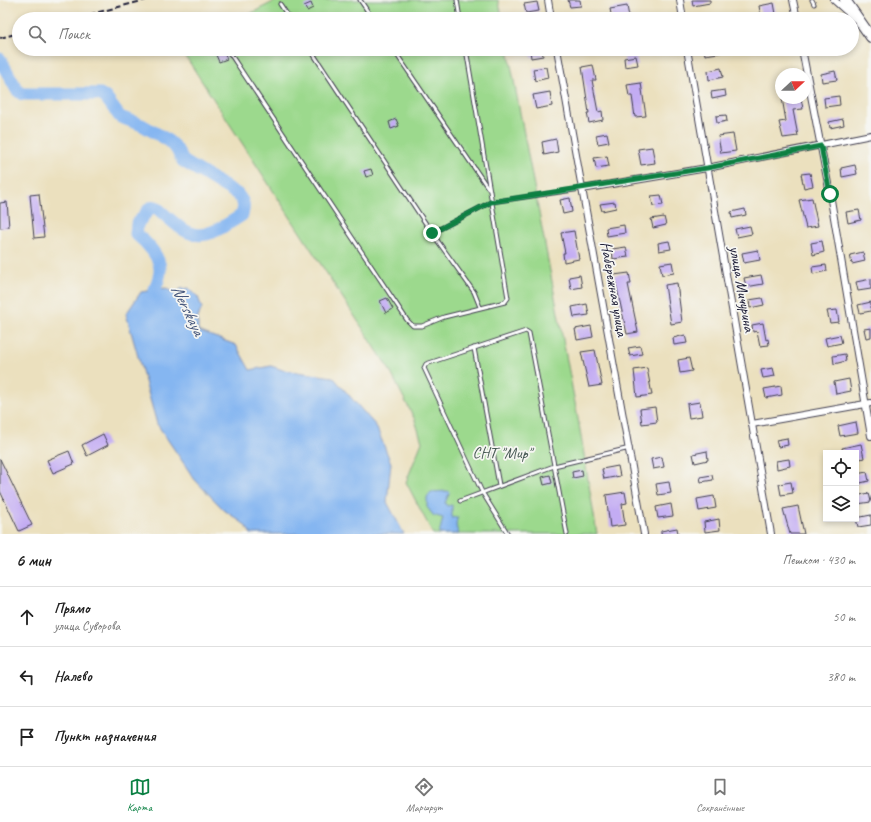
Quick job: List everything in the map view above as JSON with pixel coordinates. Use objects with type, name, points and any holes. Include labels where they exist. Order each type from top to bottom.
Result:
[{"type":"highway","points":[[845,0],[854,12]]},
{"type":"highway","points":[[859,19],[871,36]]},
{"type":"street","points":[[548,0],[551,12]]},
{"type":"street","points":[[680,0],[682,12]]},
{"type":"street","points":[[793,0],[796,12]]},
{"type":"street","points":[[834,0],[848,12]]},
{"type":"street","points":[[859,22],[863,25]]},
{"type":"street","name":"Набережная улица","points":[[558,56],[630,448],[644,534]]},
{"type":"street","name":"улица Мичурина","points":[[689,56],[707,168],[771,534]]},
{"type":"street","points":[[803,56],[868,404],[871,436]]},
{"type":"street","points":[[582,189],[707,168],[871,135]]},
{"type":"street","points":[[752,424],[868,404]]},
{"type":"lane","points":[[360,0],[368,12]]},
{"type":"lane","points":[[457,0],[459,12]]},
{"type":"lane","points":[[280,4],[285,12]]},
{"type":"lane","points":[[232,56],[406,320],[413,326],[422,326],[444,317],[505,302],[508,298],[467,56]]},
{"type":"lane","points":[[315,56],[432,233],[474,292],[480,307]]},
{"type":"lane","points":[[398,56],[489,189]]},
{"type":"lane","points":[[432,233],[491,202],[582,189]]},
{"type":"lane","points":[[508,534],[482,492],[424,368],[426,364],[526,331],[529,332],[567,534]]},
{"type":"lane","points":[[474,348],[499,485]]},
{"type":"lane","points":[[460,501],[499,485],[554,466],[630,448]]},
{"type":"green space","points":[[277,0],[498,0],[501,12],[254,12]]},
{"type":"green space","name":"СНТ \"Мир\"","points":[[509,56],[579,424],[597,534],[433,534],[406,482],[422,442],[415,420],[389,369],[186,57]]},
{"type":"water","points":[[166,288],[176,295],[180,289],[189,288],[198,297],[202,308],[198,317],[198,331],[236,345],[250,370],[271,366],[283,370],[333,377],[376,426],[391,463],[387,502],[404,534],[251,534],[244,524],[224,510],[195,480],[157,424],[126,314],[141,292]]},
{"type":"water","points":[[431,492],[450,492],[445,503],[447,506],[452,505],[452,518],[458,517],[456,526],[459,534],[439,534],[443,518],[433,515],[427,507],[427,497]]},
{"type":"building","points":[[568,0],[580,0],[581,6],[570,7]]},
{"type":"building","points":[[692,0],[710,0],[710,3],[693,6]]},
{"type":"building","points":[[537,2],[539,11],[526,12],[524,4]]},
{"type":"building","points":[[311,3],[313,8],[307,11],[304,6]]},
{"type":"building","points":[[774,3],[776,12],[760,12],[759,6]]},
{"type":"building","points":[[627,6],[628,12],[611,12],[610,9]]},
{"type":"building","points":[[216,56],[226,56],[227,59],[219,62]]},
{"type":"building","points":[[531,56],[543,56],[531,58]]},
{"type":"building","points":[[636,56],[638,65],[625,67],[624,58]]},
{"type":"building","points":[[593,65],[596,80],[592,80],[598,112],[602,111],[603,120],[589,123],[587,113],[589,113],[582,67]]},
{"type":"building","points":[[546,67],[548,78],[535,81],[533,69]]},
{"type":"building","points":[[721,68],[723,77],[709,80],[708,71]]},
{"type":"building","points":[[835,71],[837,80],[822,82],[821,74]]},
{"type":"building","points":[[641,83],[646,116],[635,117],[632,96],[629,96],[627,85]]},
{"type":"building","points":[[725,90],[726,96],[712,99],[711,92]]},
{"type":"building","points":[[550,92],[552,106],[536,109],[533,95]]},
{"type":"building","points":[[839,96],[840,105],[825,107],[824,98]]},
{"type":"building","points":[[783,104],[802,104],[803,109],[793,110],[798,136],[783,138],[779,122],[786,121]]},
{"type":"building","points":[[726,115],[727,121],[717,123],[716,116]]},
{"type":"building","points":[[396,119],[399,126],[391,129],[389,122]]},
{"type":"building","points":[[843,119],[844,125],[830,128],[829,122]]},
{"type":"building","points":[[607,133],[609,142],[598,144],[596,135]]},
{"type":"building","points":[[733,134],[736,151],[721,153],[718,136]]},
{"type":"building","points":[[556,139],[558,152],[544,155],[542,142]]},
{"type":"building","points":[[652,147],[655,163],[641,165],[638,149]]},
{"type":"building","points":[[607,156],[609,166],[596,168],[594,158]]},
{"type":"building","points":[[855,165],[857,174],[842,177],[841,168]]},
{"type":"building","points":[[371,169],[373,175],[366,177],[364,171]]},
{"type":"building","points":[[810,173],[813,186],[804,188],[801,174]]},
{"type":"building","points":[[39,194],[44,237],[34,238],[30,195]]},
{"type":"building","points":[[661,195],[663,205],[653,206],[651,196]]},
{"type":"building","points":[[570,198],[572,212],[563,214],[560,200]]},
{"type":"building","points":[[812,198],[818,226],[806,228],[799,200]]},
{"type":"building","points":[[7,202],[9,227],[0,228],[0,203]]},
{"type":"building","points":[[615,202],[616,208],[602,211],[600,204]]},
{"type":"building","points":[[745,209],[746,215],[732,218],[731,212]]},
{"type":"building","points":[[859,210],[861,220],[848,223],[846,212]]},
{"type":"building","points":[[664,217],[666,225],[653,228],[651,219]]},
{"type":"building","points":[[624,225],[625,233],[607,236],[606,228]]},
{"type":"building","points":[[750,226],[752,234],[737,237],[735,229]]},
{"type":"building","points":[[574,231],[579,259],[564,262],[563,253],[565,253],[561,233]]},
{"type":"building","points":[[669,241],[671,249],[659,251],[658,243]]},
{"type":"building","points":[[822,241],[824,252],[813,255],[811,243]]},
{"type":"building","points":[[626,247],[628,257],[613,259],[612,249]]},
{"type":"building","points":[[758,250],[760,260],[744,263],[742,253]]},
{"type":"building","points":[[863,252],[865,261],[852,264],[850,255]]},
{"type":"building","points":[[672,262],[674,273],[662,275],[660,264]]},
{"type":"building","points":[[826,265],[827,271],[813,274],[812,267]]},
{"type":"building","points":[[629,273],[631,284],[628,284],[638,332],[627,334],[614,275]]},
{"type":"building","points":[[580,275],[582,287],[571,289],[569,277]]},
{"type":"building","points":[[761,275],[763,284],[746,287],[744,278]]},
{"type":"building","points":[[871,279],[871,289],[858,291],[856,282]]},
{"type":"building","points":[[677,283],[682,322],[671,324],[665,285]]},
{"type":"building","points":[[387,298],[393,309],[386,313],[380,301]]},
{"type":"building","points":[[762,298],[764,305],[750,308],[749,300]]},
{"type":"building","points":[[871,302],[871,311],[860,313],[858,305]]},
{"type":"building","points":[[587,304],[589,315],[574,317],[572,307]]},
{"type":"building","points":[[837,310],[839,322],[830,323],[827,311]]},
{"type":"building","points":[[763,323],[766,340],[768,339],[769,345],[760,346],[757,331],[753,332],[752,325]]},
{"type":"building","points":[[591,326],[593,337],[577,340],[575,329]]},
{"type":"building","points":[[871,328],[871,337],[866,338],[864,329]]},
{"type":"building","points":[[685,335],[687,343],[674,345],[673,338]]},
{"type":"building","points":[[840,335],[842,343],[827,346],[825,338]]},
{"type":"building","points":[[640,346],[642,354],[630,356],[628,348]]},
{"type":"building","points":[[595,350],[602,385],[589,387],[581,352]]},
{"type":"building","points":[[845,354],[846,361],[834,364],[833,356]]},
{"type":"building","points":[[689,358],[692,371],[680,373],[678,360]]},
{"type":"building","points":[[647,368],[652,395],[637,397],[634,370]]},
{"type":"building","points":[[773,368],[775,376],[763,378],[761,370]]},
{"type":"building","points":[[849,379],[851,391],[836,394],[834,382]]},
{"type":"building","points":[[781,386],[782,395],[766,398],[764,389]]},
{"type":"building","points":[[700,402],[702,416],[689,418],[687,404]]},
{"type":"building","points":[[655,407],[657,422],[642,424],[640,409]]},
{"type":"building","points":[[856,422],[858,433],[840,436],[838,426]]},
{"type":"building","points":[[103,434],[108,445],[87,456],[82,445]]},
{"type":"building","points":[[787,438],[788,445],[778,447],[776,440]]},
{"type":"building","points":[[861,444],[864,458],[859,459],[859,450],[842,450],[842,448]]},
{"type":"building","points":[[69,451],[74,464],[53,473],[47,460]]},
{"type":"building","points":[[707,451],[708,460],[695,463],[693,454]]},
{"type":"building","points":[[662,457],[664,467],[653,469],[651,459]]},
{"type":"building","points":[[0,459],[32,525],[19,531],[0,491]]},
{"type":"building","points":[[789,459],[790,466],[777,469],[776,461]]},
{"type":"building","points":[[618,466],[620,476],[604,479],[602,469]]},
{"type":"building","points":[[582,470],[583,476],[573,478],[572,472]]},
{"type":"building","points":[[867,472],[869,481],[859,483],[859,473]]},
{"type":"building","points":[[550,475],[552,483],[544,485],[542,477]]},
{"type":"building","points":[[712,475],[713,480],[701,482],[700,477]]},
{"type":"building","points":[[669,482],[671,493],[658,495],[656,484]]},
{"type":"building","points":[[791,482],[793,493],[781,495],[779,484]]},
{"type":"building","points":[[625,492],[627,503],[622,504],[625,525],[610,527],[606,495]]},
{"type":"building","points":[[869,493],[871,502],[859,504],[859,495]]},
{"type":"building","points":[[714,496],[716,508],[699,511],[697,499]]},
{"type":"building","points":[[671,504],[673,516],[658,518],[656,507]]},
{"type":"building","points":[[798,506],[804,534],[790,534],[783,509]]},
{"type":"building","points":[[871,515],[871,525],[858,527],[857,522],[859,522],[859,517]]},
{"type":"building","points":[[719,519],[720,530],[705,532],[704,522]]},
{"type":"building","points":[[677,528],[678,534],[661,534],[661,531]]},
{"type":"waterway","name":"Nerskaya","points":[[0,59],[17,90],[22,94],[100,94],[106,98],[120,117],[142,125],[166,139],[176,148],[183,161],[237,194],[241,199],[244,206],[242,215],[228,224],[206,234],[197,235],[179,227],[156,207],[150,208],[137,224],[136,234],[144,241],[155,255],[160,266],[160,273],[155,289],[163,304]]},
{"type":"railway","points":[[99,12],[146,0]]},
{"type":"railway","points":[[0,38],[12,35]]},
{"type":"route","points":[[432,233],[491,202],[582,189],[707,168],[821,146],[830,194]]}]
